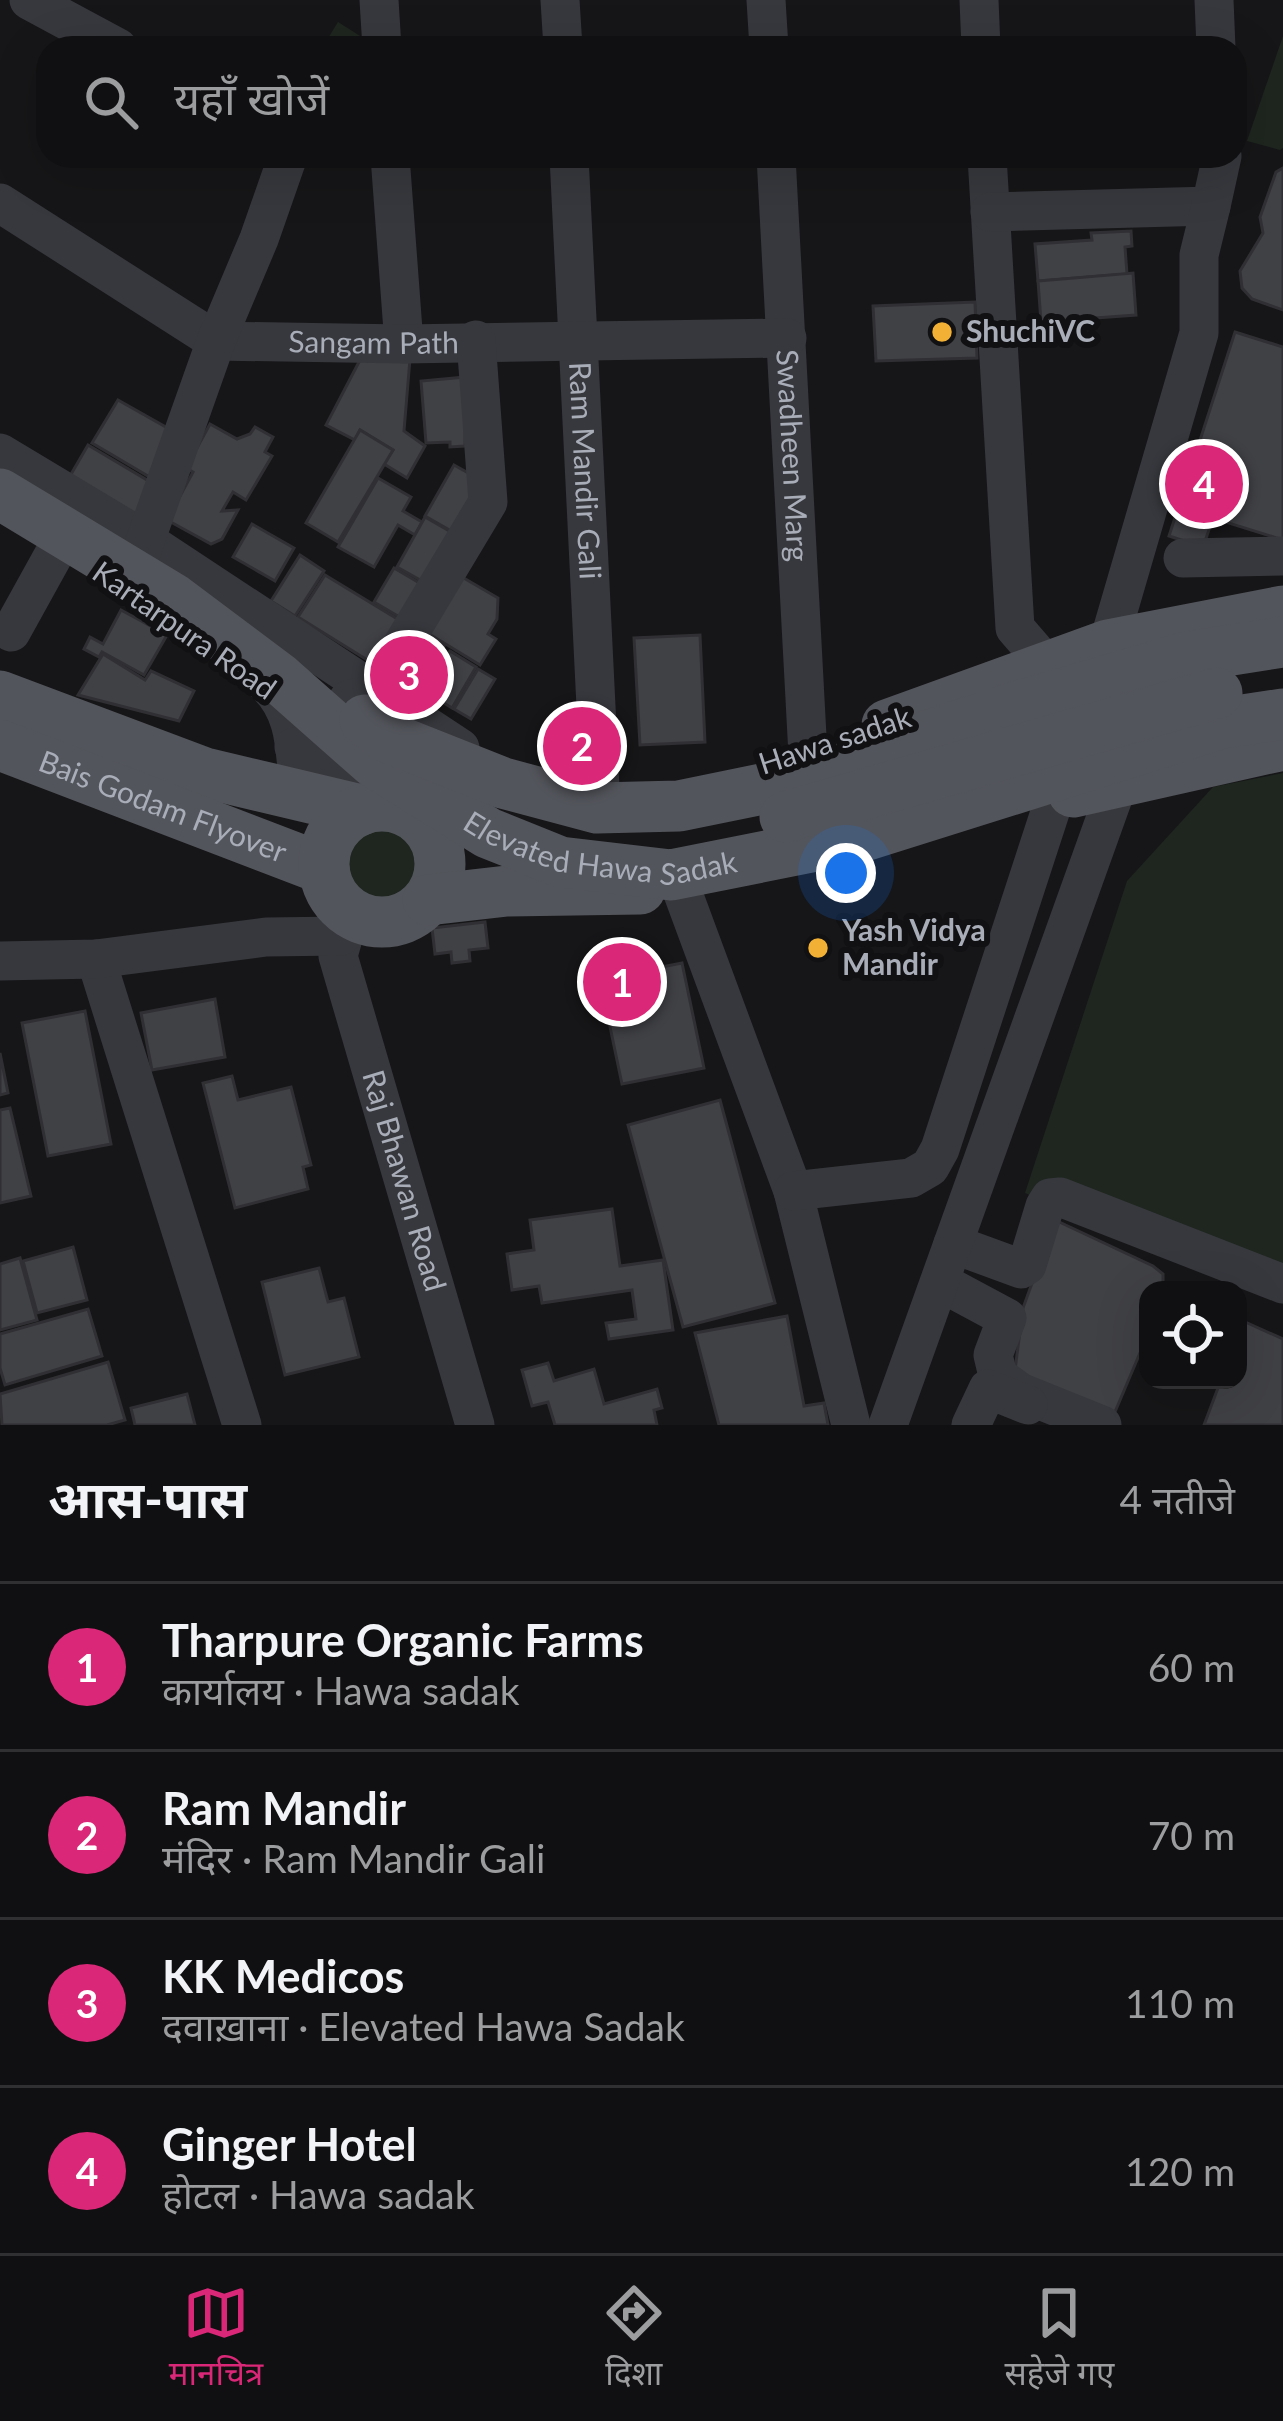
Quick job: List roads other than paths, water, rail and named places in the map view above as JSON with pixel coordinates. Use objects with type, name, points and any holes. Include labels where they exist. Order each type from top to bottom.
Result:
[{"type":"main road","name":"Elevated Hawa Sadak","points":[[0,467],[380,716],[503,783],[597,808],[679,806],[772,787],[1187,657],[1283,642]]},
{"type":"main road","name":"Elevated Hawa Sadak","points":[[0,494],[172,598],[280,680],[374,762],[488,833],[560,862],[671,874],[817,846],[1000,795],[1223,723],[1283,714]]},
{"type":"main road","name":"Hawa sadak","points":[[485,764],[600,788],[649,788],[776,765],[1108,645],[1283,611]]},
{"type":"main road","points":[[380,716],[506,814],[597,838],[675,840],[752,826],[1192,698],[1283,682]]},
{"type":"main road","name":"Bais Godam Flyover","points":[[0,696],[199,794],[323,868]]},
{"type":"main road","points":[[912,716],[944,826]]},
{"type":"main road","name":"Bais Godam Flyover","points":[[0,745],[199,794],[295,752],[384,805]]},
{"type":"main road","points":[[485,764],[384,805],[333,833],[323,868],[345,924],[400,919],[428,900],[507,890],[681,888],[768,873],[1054,797],[1283,745]]},
{"type":"main road","points":[[384,805],[415,817],[437,847],[440,865],[428,900]]},
{"type":"street","points":[[29,0],[96,36]]},
{"type":"street","points":[[379,0],[381,36]]},
{"type":"street","points":[[560,0],[562,36]]},
{"type":"street","points":[[766,0],[768,36]]},
{"type":"street","points":[[979,0],[980,36]]},
{"type":"street","points":[[1214,0],[1216,36]]},
{"type":"street","points":[[128,587],[216,340],[284,168]]},
{"type":"street","points":[[391,168],[404,344]]},
{"type":"street","name":"Ram Mandir Gali","points":[[569,168],[600,788]]},
{"type":"street","name":"Swadheen Marg","points":[[777,168],[808,755]]},
{"type":"street","points":[[988,168],[1015,628],[1047,664]]},
{"type":"street","points":[[1108,645],[1199,333],[1199,255],[1219,168]]},
{"type":"street","points":[[0,202],[216,340]]},
{"type":"street","points":[[990,212],[1210,206]]},
{"type":"street","name":"Sangam Path","points":[[216,340],[404,344],[787,338]]},
{"type":"street","points":[[295,752],[380,716],[488,502],[476,340]]},
{"type":"street","points":[[0,453],[145,540],[380,716],[485,764]]},
{"type":"street","name":"Kartarpura Road","points":[[0,512],[128,587],[266,683],[295,752]]},
{"type":"street","points":[[11,632],[58,547]]},
{"type":"street","points":[[1183,558],[1283,556]]},
{"type":"street","points":[[889,1425],[1119,781]]},
{"type":"street","points":[[794,1191],[911,1178],[930,1167],[940,1150],[1054,797]]},
{"type":"street","points":[[681,888],[794,1191],[851,1425]]},
{"type":"street","points":[[0,961],[96,958],[345,924]]},
{"type":"street","name":"Raj Bhawan Road","points":[[345,924],[338,956],[475,1425]]},
{"type":"street","points":[[96,958],[242,1425]]},
{"type":"street","points":[[953,1244],[1021,1269],[1027,1265],[1045,1206],[1050,1198],[1060,1197],[1283,1284]]},
{"type":"street","points":[[940,1282],[1007,1318],[993,1355],[998,1376],[1020,1393],[1102,1425]]},
{"type":"street","points":[[971,1425],[988,1389],[1077,1425]]},
{"type":"place","name":"ShuchiVC","points":[[942,332]]},
{"type":"place","name":"Ginger Hotel","points":[[1204,484]]},
{"type":"place","name":"KK Medicos","points":[[409,675]]},
{"type":"place","name":"Ram Mandir","points":[[582,746]]},
{"type":"place","name":"Yash Vidya Mandir","points":[[818,948]]},
{"type":"place","name":"Tharpure Organic Farms","points":[[622,982]]}]
